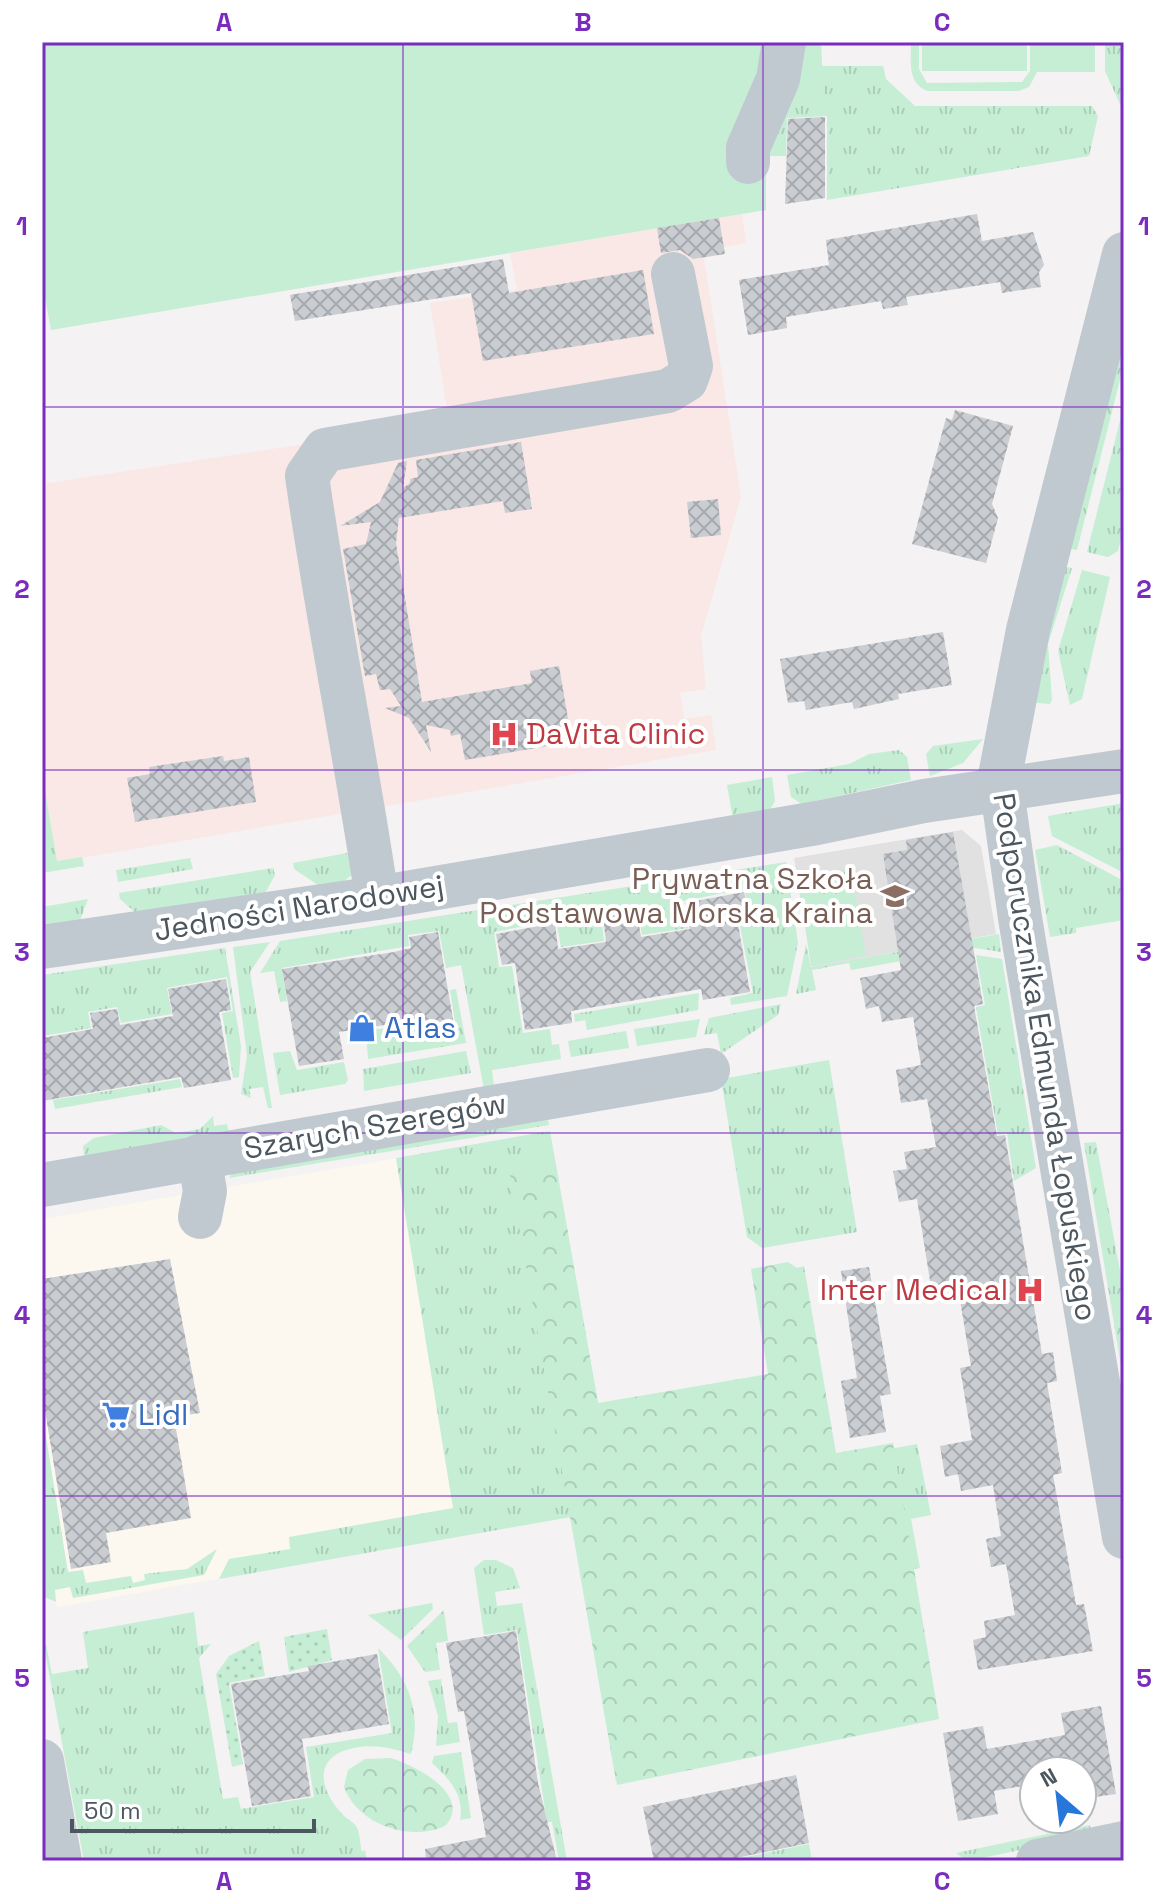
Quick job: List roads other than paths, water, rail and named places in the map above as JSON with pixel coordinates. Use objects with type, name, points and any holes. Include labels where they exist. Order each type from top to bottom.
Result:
[{"type":"street","points":[[748,162],[748,148],[778,79],[784,42]]},
{"type":"street","name":"Podporucznika Edmunda Łopuskiego","points":[[1124,254],[1028,630],[1011,706],[1001,789],[1124,1537]]},
{"type":"street","points":[[377,898],[347,716],[330,637],[307,476],[325,450],[668,391],[686,380],[691,366],[673,274]]},
{"type":"street","name":"Jedności Narodowej","points":[[42,947],[377,898],[1001,789],[1124,771]]},
{"type":"street","name":"Szarych Szeregów","points":[[42,1185],[708,1070]]},
{"type":"street","points":[[199,1156],[205,1191],[200,1217]]},
{"type":"street","points":[[42,1761],[60,1861]]},
{"type":"street","points":[[1038,1861],[1124,1843]]},
{"type":"place","name":"DaVita Clinic","points":[[504,734]]},
{"type":"place","name":"Prywatna Szkoła Podstawowa Morska Kraina","points":[[895,896]]},
{"type":"place","name":"Atlas","points":[[362,1028]]},
{"type":"place","name":"Inter Medical","points":[[1030,1290]]},
{"type":"place","name":"Lidl","points":[[116,1415]]}]
